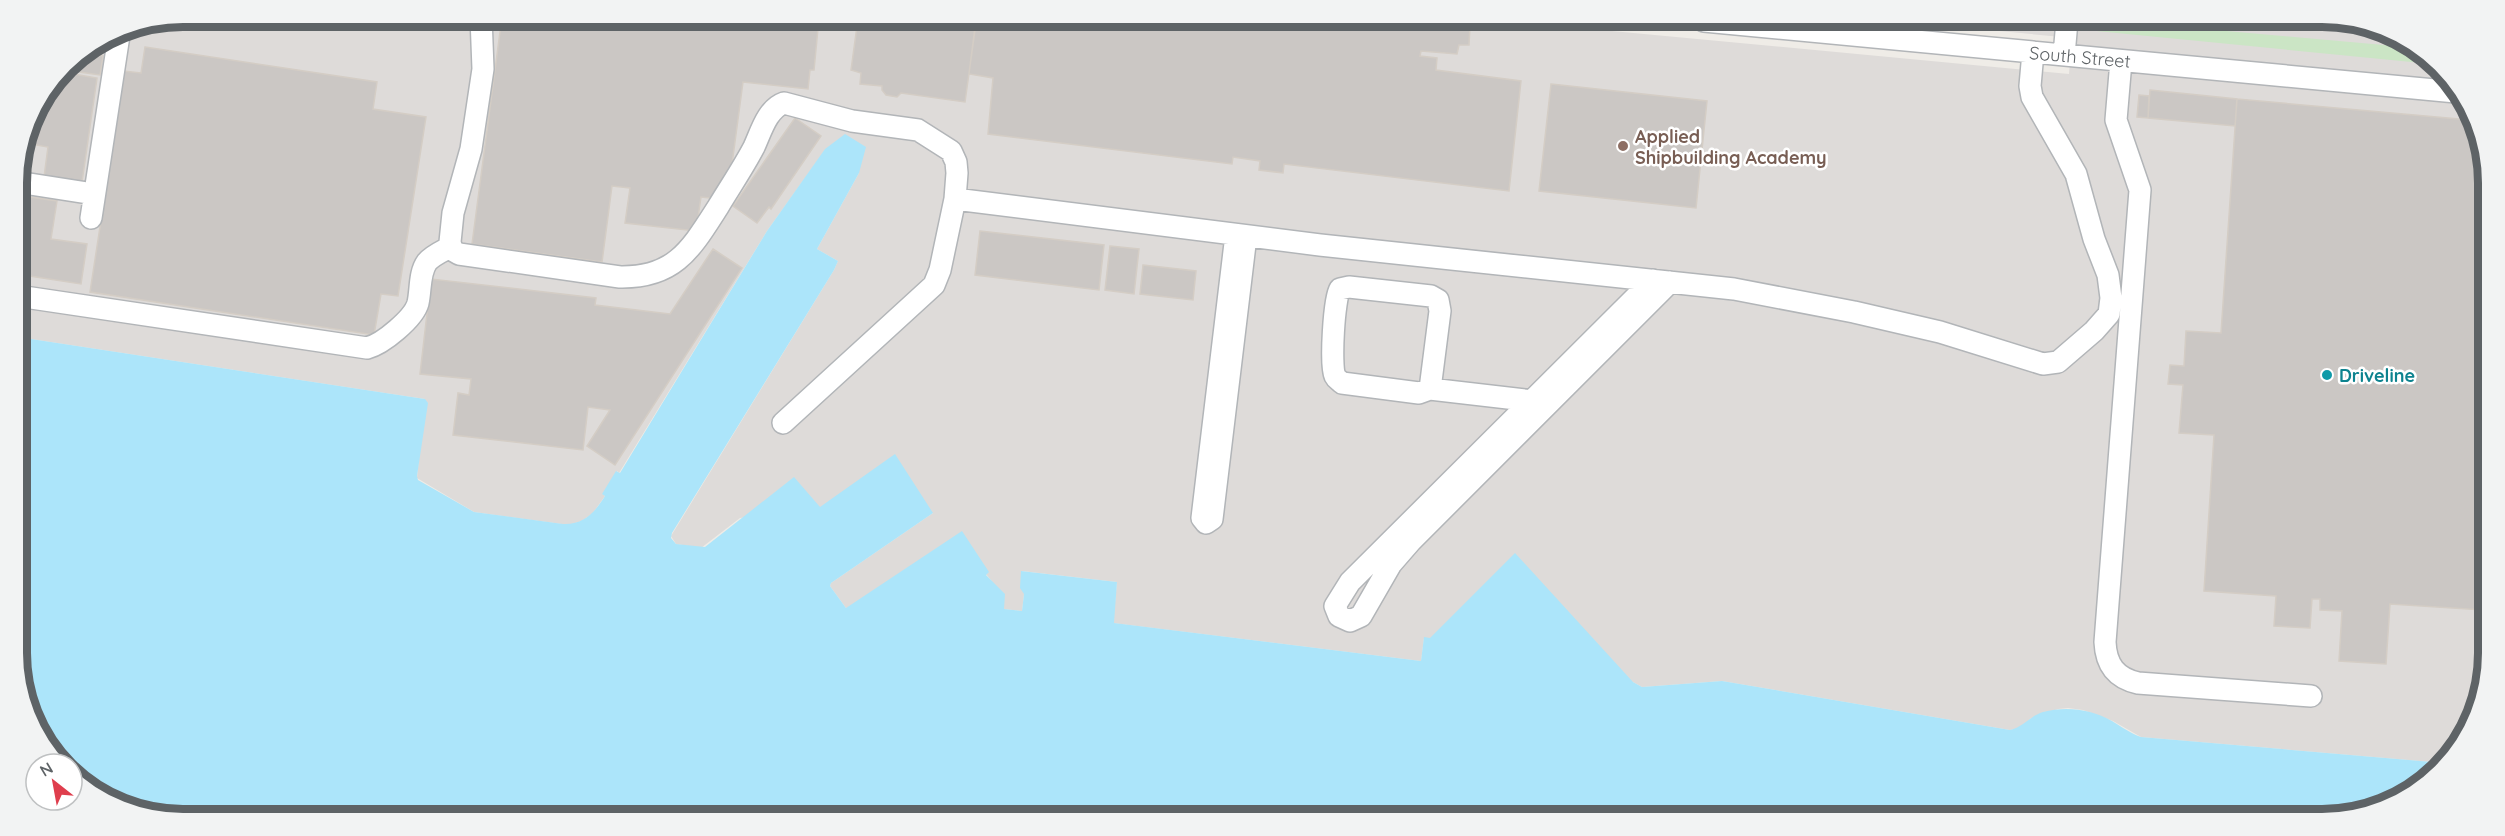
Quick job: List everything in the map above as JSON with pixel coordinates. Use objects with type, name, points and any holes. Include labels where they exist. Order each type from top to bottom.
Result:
[{"type":"street","points":[[450,247],[453,213],[471,149],[483,69],[481,27]]},
{"type":"street","name":"South Street","points":[[1768,27],[2448,91]]},
{"type":"street","points":[[2064,55],[2066,27]]},
{"type":"street","points":[[91,218],[118,41]]},
{"type":"street","points":[[955,199],[1241,236],[1758,293],[1940,332],[2043,364],[2058,362],[2104,319],[2111,309],[2111,298],[2108,275],[2094,238],[2076,174],[2032,97],[2030,86],[2033,52]]},
{"type":"street","points":[[2121,61],[2116,120],[2140,190],[2105,642],[2108,661],[2119,676],[2138,683],[2311,696]]},
{"type":"street","points":[[450,247],[455,252],[467,256],[639,278],[674,264],[695,243],[743,167],[771,113],[784,103],[852,121],[912,128],[923,132],[954,155],[957,173],[955,199],[940,270],[934,285],[783,423]]},
{"type":"street","points":[[27,184],[94,194]]},
{"type":"street","points":[[1241,236],[1212,519],[1206,523],[1202,518],[1241,236]]},
{"type":"street","points":[[27,297],[367,348],[383,340],[411,315],[418,300],[424,267],[432,257],[450,247]]},
{"type":"street","points":[[1662,281],[1411,541],[1391,564],[1358,619],[1346,621],[1339,616],[1335,606],[1350,582],[1533,401],[1662,281]]},
{"type":"street","points":[[1430,389],[1440,311],[1438,300],[1431,296],[1349,287],[1340,289],[1336,300],[1334,363],[1338,380],[1346,384],[1419,393],[1430,389],[1533,401]]},
{"type":"shaded area","points":[[173,27],[1569,27],[2069,74],[2072,38],[1957,27],[2342,28],[2362,32],[2400,48],[2432,73],[2457,105],[2470,133],[2475,153],[2478,173],[2477,673],[2473,693],[2462,722],[2446,748],[2433,762],[2141,737],[2113,721],[2083,710],[2068,708],[2058,709],[2030,719],[2021,728],[2010,730],[1722,681],[1642,687],[1633,682],[1430,638],[1424,638],[1421,661],[1113,623],[1117,582],[1022,571],[1024,594],[1022,611],[1003,609],[1002,594],[986,574],[846,608],[830,586],[831,583],[933,513],[820,507],[740,518],[701,548],[676,544],[671,536],[838,261],[817,249],[859,173],[825,150],[767,231],[619,473],[617,471],[603,494],[605,496],[593,513],[582,521],[569,525],[474,512],[417,478],[425,399],[27,338],[27,173],[32,143],[39,124],[59,88],[80,66],[114,43],[143,32]]},
{"type":"green space","points":[[2076,27],[2182,27],[2396,46],[2421,63],[2076,29]]},
{"type":"water","points":[[845,134],[866,147],[859,173],[817,249],[838,261],[834,270],[671,538],[676,544],[705,547],[794,477],[820,507],[895,454],[933,513],[831,583],[830,586],[846,608],[962,531],[989,572],[986,575],[1005,594],[1004,609],[1022,611],[1024,594],[1020,588],[1021,571],[1117,582],[1114,623],[1421,661],[1424,637],[1430,638],[1515,553],[1633,682],[1642,687],[1722,681],[2010,730],[2043,712],[2061,709],[2078,710],[2104,717],[2141,737],[2433,762],[2417,777],[2381,797],[2362,804],[2332,809],[183,809],[143,804],[105,788],[84,773],[84,752],[63,752],[59,748],[43,722],[35,703],[27,663],[27,338],[425,399],[428,403],[418,480],[474,512],[570,524],[583,520],[593,512],[605,496],[602,494],[616,471],[620,473],[767,231],[825,149]]},
{"type":"building","points":[[501,27],[818,27],[814,70],[810,70],[808,89],[743,82],[732,164],[719,199],[701,197],[696,231],[625,223],[630,188],[612,186],[602,262],[472,244]]},
{"type":"building","points":[[857,27],[975,27],[965,102],[901,93],[897,97],[886,95],[882,86],[860,84],[861,73],[851,70]]},
{"type":"building","points":[[975,27],[1470,27],[1469,45],[1459,45],[1457,54],[1421,51],[1420,56],[1437,58],[1436,70],[1521,81],[1509,191],[1284,164],[1283,173],[1259,170],[1260,161],[1233,157],[1232,164],[988,134],[993,78],[969,74]]},
{"type":"building","points":[[145,47],[377,82],[373,109],[426,117],[398,296],[381,294],[374,335],[90,292],[124,71],[141,73]]},
{"type":"building","points":[[95,55],[103,56],[100,75],[75,71]]},
{"type":"building","points":[[72,74],[97,78],[82,182],[44,177],[48,147],[32,144],[43,114],[59,88]]},
{"type":"building","name":"Applied Shipbuilding Academy","points":[[1551,84],[1707,101],[1696,208],[1539,191]]},
{"type":"building","points":[[2150,90],[2237,99],[2235,126],[2148,118]]},
{"type":"building","points":[[2139,95],[2149,96],[2148,118],[2137,117]]},
{"type":"building","name":"Driveline","points":[[2237,99],[2464,119],[2470,133],[2478,173],[2478,610],[2390,604],[2386,664],[2339,661],[2342,611],[2320,610],[2320,599],[2312,599],[2310,628],[2274,626],[2276,596],[2204,591],[2214,435],[2179,433],[2183,385],[2168,384],[2170,365],[2184,366],[2186,331],[2221,333]]},
{"type":"building","points":[[795,118],[821,136],[771,209],[769,207],[757,223],[733,206]]},
{"type":"building","points":[[27,196],[57,201],[51,239],[87,244],[81,284],[27,276]]},
{"type":"building","points":[[980,231],[1104,245],[1099,290],[975,275]]},
{"type":"building","points":[[1110,246],[1139,249],[1134,294],[1105,290]]},
{"type":"building","points":[[713,249],[742,268],[615,465],[587,446],[610,410],[588,407],[583,450],[453,435],[458,393],[469,395],[471,379],[420,374],[431,279],[596,298],[595,305],[670,314]]},
{"type":"building","points":[[1143,265],[1196,271],[1193,300],[1140,294]]},
{"type":"place","name":"Applied Shipbuilding Academy","points":[[1623,146]]},
{"type":"place","name":"Driveline","points":[[2327,375]]}]
